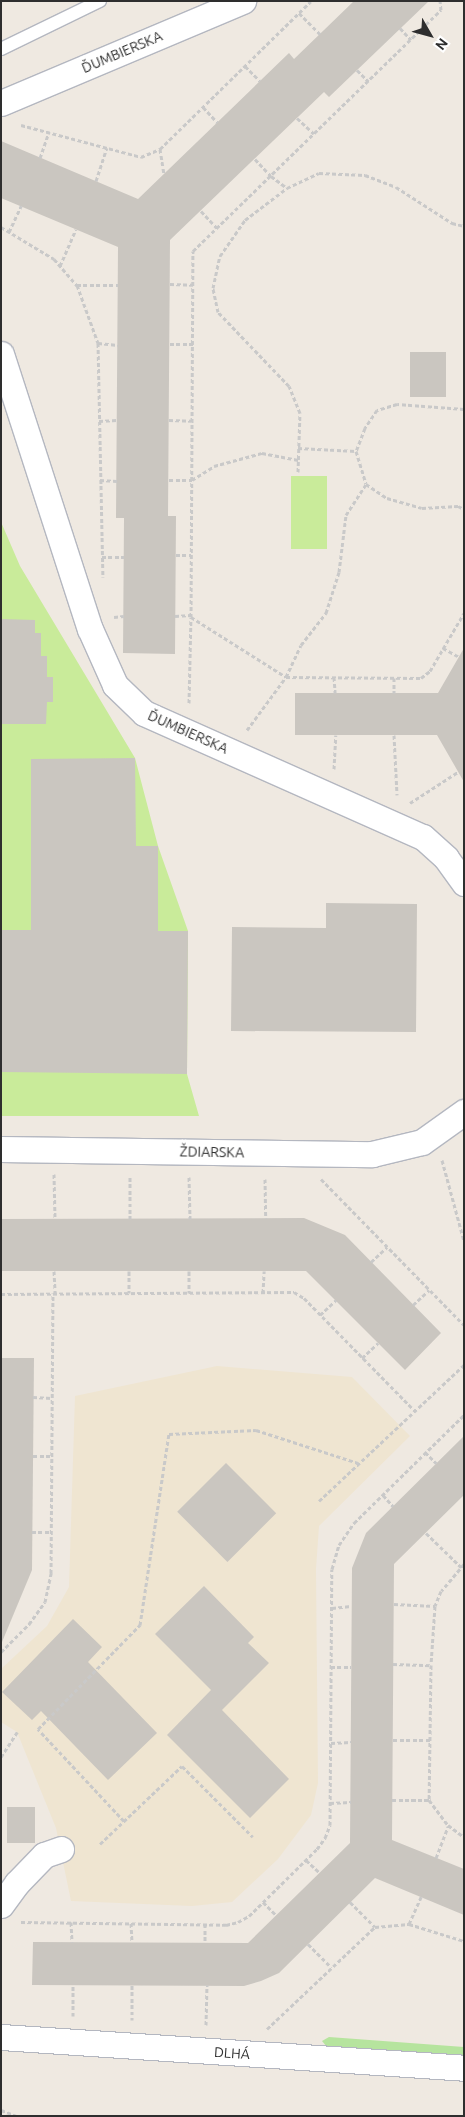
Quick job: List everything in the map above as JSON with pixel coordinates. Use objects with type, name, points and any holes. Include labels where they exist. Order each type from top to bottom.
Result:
[{"type":"street","name":"ĎUMBIERSKA","points":[[1,102],[243,1]]},
{"type":"street","name":"ĎUMBIERSKA","points":[[1,354],[90,629],[115,685],[144,713],[423,837],[446,858],[464,882]]},
{"type":"street","points":[[431,1147],[464,1112]]},
{"type":"street","name":"ŽDIARSKA","points":[[1,1149],[372,1154],[431,1147]]},
{"type":"street","points":[[6,1913],[17,1883],[44,1855],[61,1849]]},
{"type":"street","name":"DLHÁ","points":[[1,2037],[464,2068]]},
{"type":"lane","points":[[1,48],[100,1]]},
{"type":"path","points":[[17,124],[141,157],[160,149],[312,1]]},
{"type":"path","points":[[189,709],[193,251],[442,10],[440,1]]},
{"type":"path","points":[[299,13],[320,34]]},
{"type":"path","points":[[400,28],[411,40]]},
{"type":"path","points":[[245,66],[260,81]]},
{"type":"path","points":[[357,70],[368,81]]},
{"type":"path","points":[[203,107],[218,122]]},
{"type":"path","points":[[297,118],[314,134]]},
{"type":"path","points":[[40,158],[49,132]]},
{"type":"path","points":[[96,181],[107,148]]},
{"type":"path","points":[[160,149],[164,174]]},
{"type":"path","points":[[255,158],[271,176],[287,188]]},
{"type":"path","points":[[298,472],[300,413],[289,386],[218,312],[213,288],[220,256],[245,220],[287,188],[319,173],[365,175],[396,187],[452,223],[464,226]]},
{"type":"path","points":[[9,232],[21,206]]},
{"type":"path","points":[[201,211],[217,228]]},
{"type":"path","points":[[1,226],[54,259],[77,285],[98,343],[103,583]]},
{"type":"path","points":[[60,266],[76,229]]},
{"type":"path","points":[[170,284],[193,285]]},
{"type":"path","points":[[77,285],[118,285]]},
{"type":"path","points":[[98,343],[118,345]]},
{"type":"path","points":[[170,344],[193,344]]},
{"type":"path","points":[[464,409],[397,404],[377,410],[365,428],[356,451],[366,484],[387,498],[422,508],[458,506],[464,509]]},
{"type":"path","points":[[99,420],[117,420]]},
{"type":"path","points":[[169,420],[192,421]]},
{"type":"path","points":[[298,448],[356,451]]},
{"type":"path","points":[[169,480],[192,480],[214,466],[262,453],[298,460]]},
{"type":"path","points":[[100,480],[117,481]]},
{"type":"path","points":[[245,732],[286,677],[301,645],[326,613],[339,572],[346,514],[366,484]]},
{"type":"path","points":[[176,555],[191,555]]},
{"type":"path","points":[[102,557],[124,557]]},
{"type":"path","points":[[176,616],[191,616],[286,677],[421,678],[426,675],[464,613]]},
{"type":"path","points":[[443,648],[459,657]]},
{"type":"path","points":[[334,678],[334,693]]},
{"type":"path","points":[[394,678],[394,693]]},
{"type":"path","points":[[334,773],[336,735]]},
{"type":"path","points":[[394,735],[397,802]]},
{"type":"path","points":[[405,806],[458,772]]},
{"type":"path","points":[[431,1147],[464,1241]]},
{"type":"path","points":[[54,1170],[55,1219]]},
{"type":"path","points":[[129,1170],[130,1219]]},
{"type":"path","points":[[189,1171],[190,1219]]},
{"type":"path","points":[[265,1171],[266,1218]]},
{"type":"path","points":[[320,1178],[464,1325]]},
{"type":"path","points":[[372,1262],[387,1247]]},
{"type":"path","points":[[1,1652],[30,1624],[45,1602],[51,1573],[54,1271]]},
{"type":"path","points":[[129,1271],[129,1293]]},
{"type":"path","points":[[188,1271],[189,1293]]},
{"type":"path","points":[[263,1292],[264,1271]]},
{"type":"path","points":[[414,1305],[429,1290]]},
{"type":"path","points":[[1,1294],[294,1292],[304,1298],[415,1411]]},
{"type":"path","points":[[320,1315],[336,1300]]},
{"type":"path","points":[[362,1358],[378,1343]]},
{"type":"path","points":[[319,1500],[464,1366]]},
{"type":"path","points":[[34,1397],[52,1398]]},
{"type":"path","points":[[6,1913],[71,1922],[226,1925],[238,1922],[249,1916],[306,1860],[325,1838],[330,1825],[332,1569],[339,1545],[354,1523],[464,1415]]},
{"type":"path","points":[[124,1821],[38,1729],[140,1625],[169,1434],[256,1430],[358,1463]]},
{"type":"path","points":[[426,1452],[436,1463]]},
{"type":"path","points":[[33,1456],[52,1456]]},
{"type":"path","points":[[383,1495],[393,1506]]},
{"type":"path","points":[[32,1532],[51,1532]]},
{"type":"path","points":[[426,1533],[462,1566],[441,1591],[435,1606],[431,1664],[429,1800],[448,1825],[464,1837]]},
{"type":"path","points":[[394,1604],[435,1606]]},
{"type":"path","points":[[332,1608],[351,1606]]},
{"type":"path","points":[[393,1664],[431,1664]]},
{"type":"path","points":[[331,1666],[351,1666]]},
{"type":"path","points":[[1,1757],[17,1732]]},
{"type":"path","points":[[393,1740],[430,1740]]},
{"type":"path","points":[[331,1743],[351,1742]]},
{"type":"path","points":[[100,1844],[182,1766],[253,1836]]},
{"type":"path","points":[[392,1800],[429,1800]]},
{"type":"path","points":[[330,1803],[351,1802]]},
{"type":"path","points":[[436,1858],[448,1825]]},
{"type":"path","points":[[306,1860],[320,1873]]},
{"type":"path","points":[[409,1924],[421,1897]]},
{"type":"path","points":[[263,1902],[276,1915]]},
{"type":"path","points":[[350,1902],[375,1927]]},
{"type":"path","points":[[71,1922],[72,1942]]},
{"type":"path","points":[[131,1923],[132,1942]]},
{"type":"path","points":[[205,1924],[205,1943]]},
{"type":"path","points":[[264,2032],[375,1927],[409,1924],[464,1941]]},
{"type":"path","points":[[308,1944],[331,1967]]},
{"type":"path","points":[[72,2024],[73,1984]]},
{"type":"path","points":[[132,1985],[132,2028]]},
{"type":"path","points":[[206,2034],[207,1985]]},
{"type":"path","points":[[1,2110],[18,2116]]},
{"type":"shaded area","points":[[217,1366],[352,1377],[410,1436],[319,1526],[316,1569],[318,1783],[311,1815],[278,1859],[232,1902],[192,1906],[71,1901],[56,1828],[17,1732],[1,1722],[1,1669],[47,1626],[69,1587],[75,1396]]},
{"type":"green space","points":[[291,476],[327,476],[327,549],[291,549]]},
{"type":"green space","points":[[1,522],[20,566],[135,758],[158,846],[188,931],[187,1074],[199,1116],[1,1116]]},
{"type":"green space","points":[[329,2037],[464,2047],[464,2057],[327,2047],[322,2041]]},
{"type":"building","points":[[354,1],[429,1],[329,97],[324,92],[170,240],[168,516],[176,516],[175,654],[123,653],[124,518],[116,518],[118,247],[1,198],[1,141],[138,199],[289,53],[294,59]]},
{"type":"building","points":[[410,352],[446,352],[446,397],[410,397]]},
{"type":"building","points":[[1,619],[35,620],[35,633],[41,633],[41,656],[47,656],[47,677],[53,677],[53,702],[47,702],[46,724],[1,724]]},
{"type":"building","points":[[464,648],[464,782],[437,735],[295,735],[295,693],[438,693]]},
{"type":"building","points":[[135,758],[136,846],[158,846],[158,931],[188,931],[187,1074],[1,1072],[1,930],[31,930],[31,759]]},
{"type":"building","points":[[326,903],[417,904],[416,1032],[231,1031],[232,927],[326,928]]},
{"type":"building","points":[[304,1218],[345,1235],[441,1333],[405,1370],[306,1271],[1,1271],[1,1219]]},
{"type":"building","points":[[1,1358],[34,1358],[32,1570],[2,1642]]},
{"type":"building","points":[[464,1436],[464,1495],[394,1564],[392,1840],[464,1869],[464,1915],[375,1878],[279,1973],[261,1981],[244,1986],[32,1985],[33,1942],[248,1943],[350,1843],[352,1568],[366,1533]]},
{"type":"building","points":[[226,1463],[276,1513],[227,1562],[177,1512]]},
{"type":"building","points":[[204,1586],[254,1637],[248,1643],[269,1663],[222,1710],[289,1779],[250,1818],[167,1735],[211,1690],[155,1634]]},
{"type":"building","points":[[73,1619],[102,1647],[88,1662],[157,1733],[108,1780],[41,1711],[32,1720],[2,1692]]},
{"type":"building","points":[[7,1807],[35,1807],[35,1843],[7,1843]]}]
